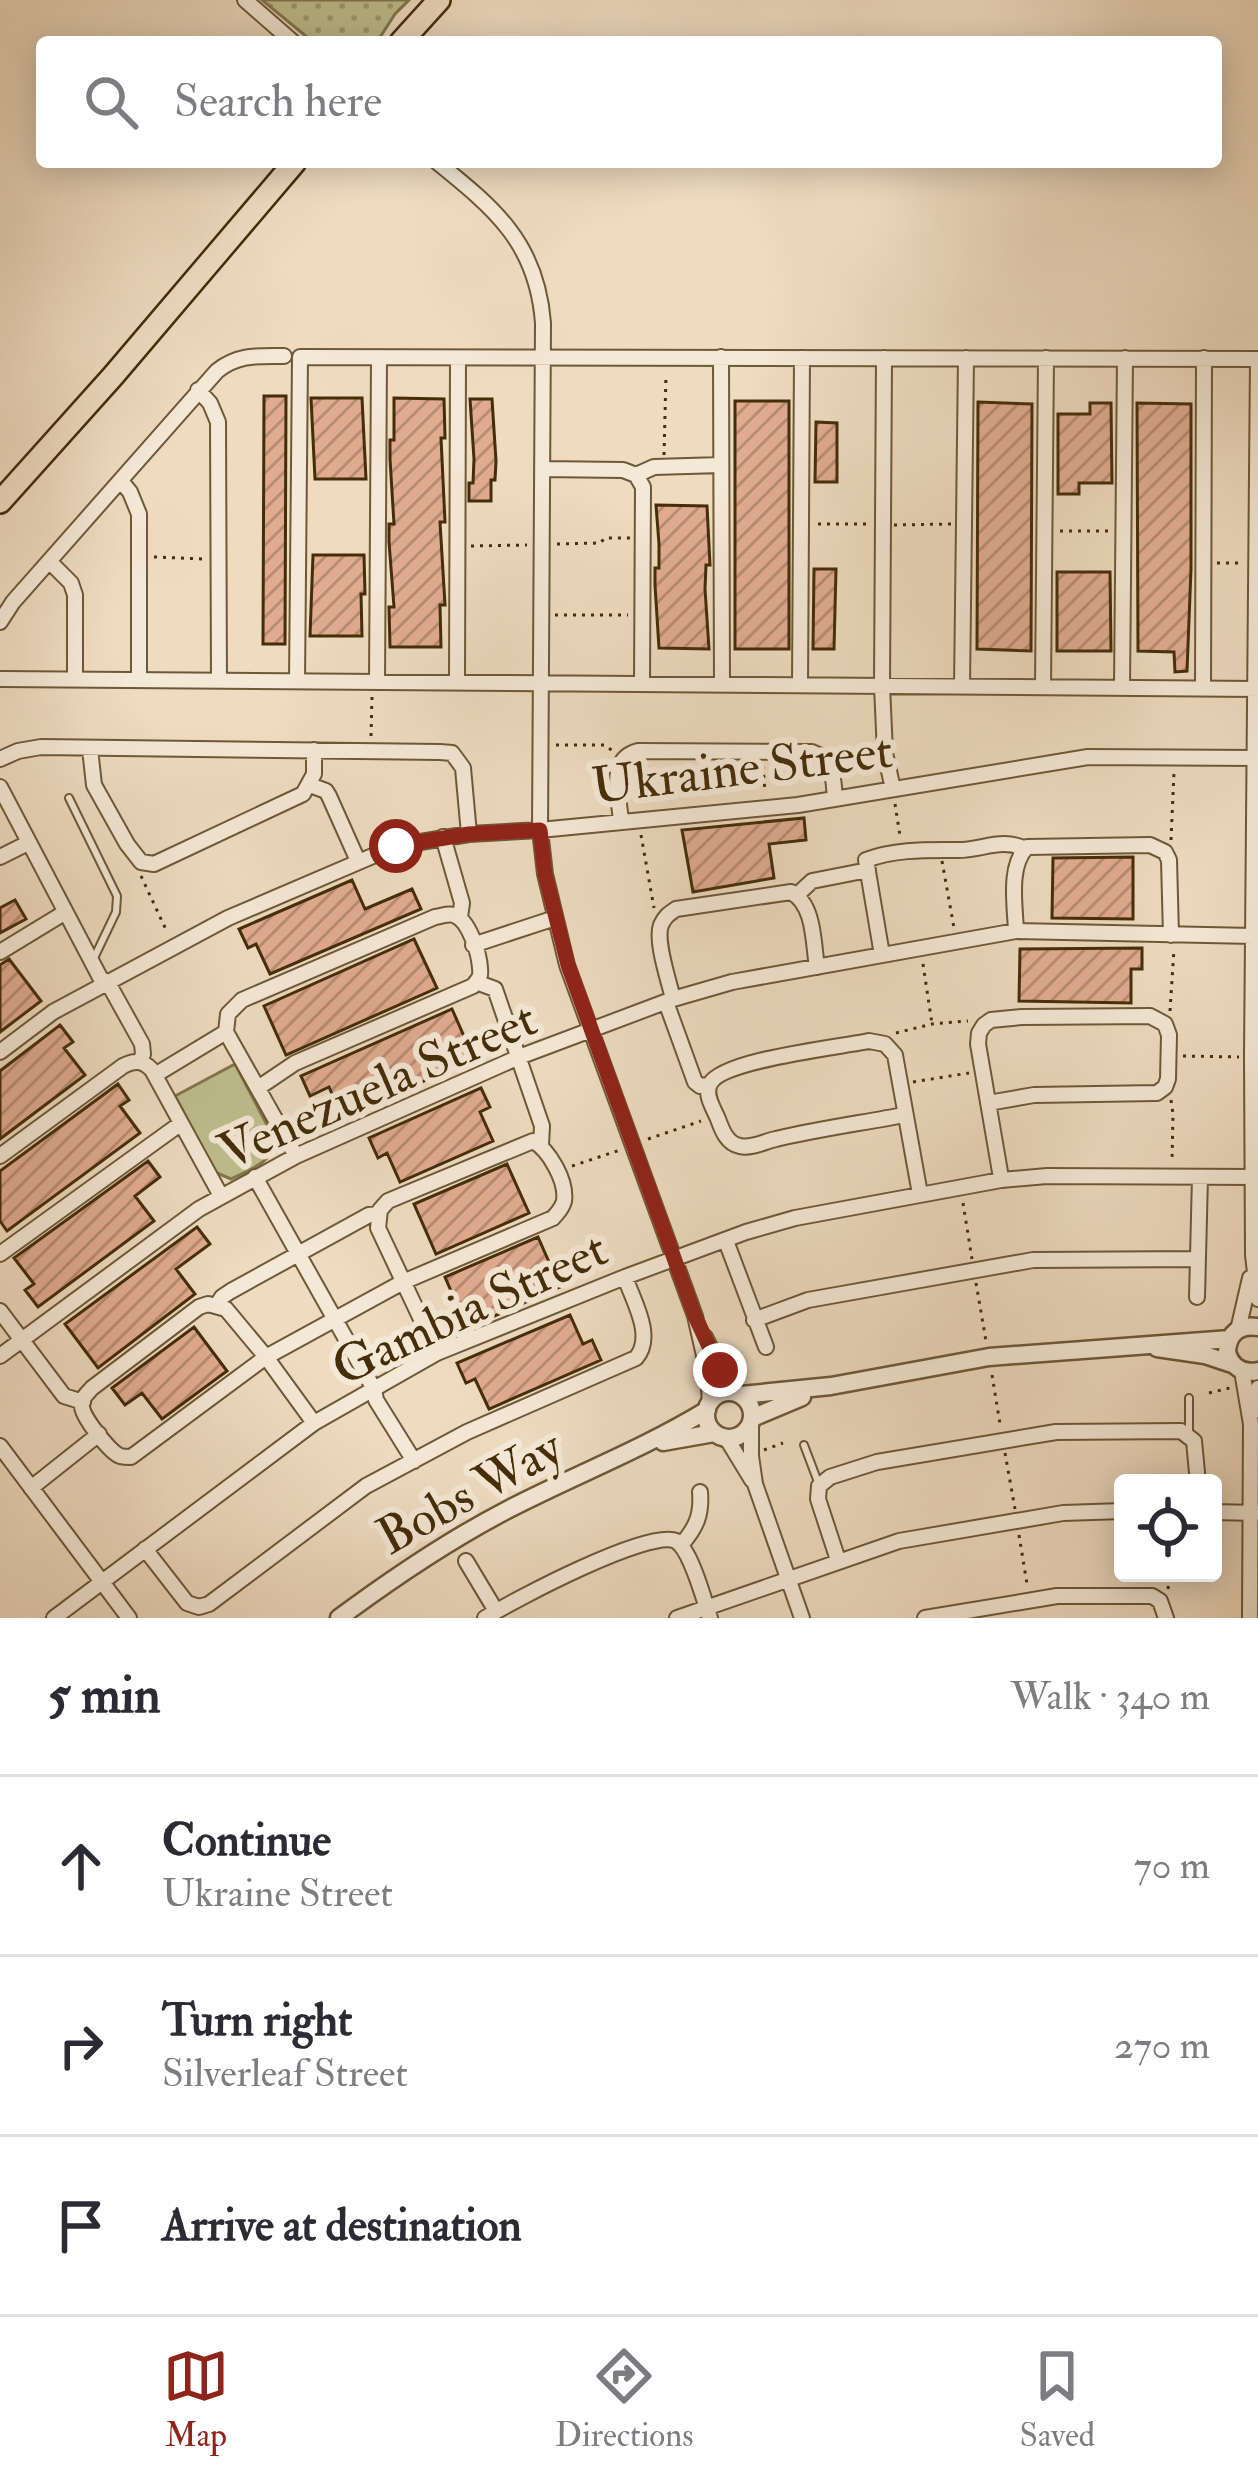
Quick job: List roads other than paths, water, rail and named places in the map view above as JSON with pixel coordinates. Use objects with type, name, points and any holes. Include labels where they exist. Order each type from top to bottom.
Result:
[{"type":"main road","points":[[407,36],[440,0]]},
{"type":"main road","points":[[0,502],[291,168]]},
{"type":"street","points":[[245,0],[286,36]]},
{"type":"street","points":[[444,168],[497,212],[524,248],[540,294],[540,830],[555,918],[695,1316],[708,1373],[706,1418],[755,1484]]},
{"type":"street","points":[[0,622],[198,390],[229,361],[244,356],[1258,359],[1256,1177],[1246,1301],[1227,1352],[1243,1373],[1251,1424],[1250,1618]]},
{"type":"street","points":[[292,357],[297,681]]},
{"type":"street","points":[[375,686],[380,358]]},
{"type":"street","points":[[457,682],[458,358]]},
{"type":"street","points":[[721,358],[722,685]]},
{"type":"street","points":[[800,685],[802,358]]},
{"type":"street","points":[[884,358],[882,686],[885,753],[894,792]]},
{"type":"street","points":[[962,686],[966,358]]},
{"type":"street","points":[[1042,687],[1046,358]]},
{"type":"street","points":[[1122,688],[1125,358]]},
{"type":"street","points":[[1203,688],[1204,358]]},
{"type":"street","points":[[198,390],[218,422],[219,681]]},
{"type":"street","points":[[636,475],[646,468],[721,465]]},
{"type":"street","points":[[542,469],[623,470],[636,475],[643,488],[642,684]]},
{"type":"street","points":[[121,481],[139,514],[139,680]]},
{"type":"street","points":[[49,561],[75,595],[75,680]]},
{"type":"street","points":[[0,679],[375,686],[457,682],[1257,689]]},
{"type":"street","points":[[0,759],[41,747],[452,754],[464,768],[469,834]]},
{"type":"street","points":[[90,749],[94,785],[127,844],[141,862],[154,864],[303,794],[314,774],[314,750]]},
{"type":"street","points":[[621,821],[618,766],[623,757],[638,751],[812,752],[832,769],[835,799]]},
{"type":"street","name":"Ukraine Street","points":[[0,1052],[53,1012],[228,918],[396,846],[469,834],[894,792],[1088,757],[1257,758]]},
{"type":"street","points":[[310,785],[326,791],[358,861]]},
{"type":"street","points":[[0,787],[64,913],[142,1044],[140,1062]]},
{"type":"street","points":[[443,837],[462,903],[460,917]]},
{"type":"street","points":[[0,857],[28,843]]},
{"type":"street","points":[[881,949],[866,860],[902,852],[1009,843],[1025,849]]},
{"type":"street","points":[[1016,931],[1016,867],[1025,849],[1035,845],[1158,848],[1169,860],[1172,938]]},
{"type":"street","points":[[796,895],[812,880],[868,870]]},
{"type":"street","points":[[709,1085],[695,1082],[669,1000],[659,940],[660,927],[671,912],[783,891],[796,895],[807,908],[817,968]]},
{"type":"street","points":[[0,952],[64,913]]},
{"type":"street","points":[[258,1088],[295,1064],[476,982],[480,966],[460,917],[435,917],[242,1000],[228,1014],[226,1032],[296,1156]]},
{"type":"street","points":[[473,945],[555,918]]},
{"type":"street","name":"Venezuela Street","points":[[0,1356],[199,1209],[255,1177],[518,1058],[669,1000],[732,982],[1016,931],[1172,938],[1254,936]]},
{"type":"street","points":[[314,1423],[266,1357],[226,1309],[217,1305],[199,1307],[92,1388],[82,1408],[114,1452],[131,1457],[266,1357],[403,1282],[553,1218],[564,1201],[556,1172],[541,1145],[542,1126],[495,989],[476,982]]},
{"type":"street","points":[[988,1103],[1034,1095],[1157,1093],[1168,1079],[1168,1029],[1150,1016],[1022,1017],[991,1021],[981,1029],[977,1038],[1001,1180]]},
{"type":"street","points":[[155,1075],[226,1032]]},
{"type":"street","points":[[904,1115],[738,1146],[722,1128],[709,1085],[729,1069],[753,1062],[877,1041],[895,1055],[920,1194]]},
{"type":"street","points":[[0,1156],[123,1066],[140,1062],[155,1075],[221,1196]]},
{"type":"street","points":[[0,1254],[180,1124]]},
{"type":"street","points":[[437,1353],[379,1228],[379,1214],[388,1201],[520,1144],[541,1145]]},
{"type":"street","points":[[255,1177],[376,1400],[414,1460]]},
{"type":"street","points":[[1197,1297],[1200,1177]]},
{"type":"street","name":"Gambia Street","points":[[59,1616],[314,1423],[437,1353],[625,1277],[795,1218],[1001,1180],[1256,1177]]},
{"type":"street","points":[[217,1305],[231,1291],[369,1214],[379,1214]]},
{"type":"street","points":[[726,1241],[766,1347]]},
{"type":"street","points":[[1253,1255],[1258,1299]]},
{"type":"street","points":[[754,1320],[808,1300],[1033,1260],[1198,1259]]},
{"type":"street","points":[[146,1549],[183,1599],[201,1612],[358,1491],[467,1432],[637,1358],[646,1339],[625,1277]]},
{"type":"street","points":[[0,1311],[64,1396],[83,1402]]},
{"type":"street","points":[[695,1316],[737,1394],[752,1409],[755,1484],[802,1618]]},
{"type":"street","points":[[708,1406],[720,1394],[831,1386],[989,1357],[1150,1346],[1258,1327]]},
{"type":"street","points":[[1150,1346],[1205,1355],[1243,1373]]},
{"type":"street","points":[[721,1436],[745,1433],[752,1420],[831,1386]]},
{"type":"street","points":[[1251,1424],[1258,1388]]},
{"type":"street","name":"Bobs Way","points":[[339,1618],[456,1538],[645,1446],[708,1406]]},
{"type":"street","points":[[838,1561],[818,1499],[819,1486],[830,1477],[878,1462],[1055,1432],[1181,1430],[1197,1450],[1198,1474]]},
{"type":"street","points":[[31,1487],[99,1434]]},
{"type":"street","name":"Bobs Way","points":[[645,1446],[721,1436]]},
{"type":"street","points":[[0,1446],[129,1618]]},
{"type":"street","points":[[681,1545],[698,1522],[700,1492]]},
{"type":"street","points":[[677,1618],[708,1612],[899,1540],[1080,1511],[1114,1511]]},
{"type":"street","points":[[1222,1512],[1254,1513]]},
{"type":"street","points":[[466,1562],[490,1614],[600,1560],[658,1539],[672,1539],[681,1545],[708,1612]]},
{"type":"street","points":[[925,1618],[1076,1594],[1152,1596],[1160,1601],[1166,1618]]},
{"type":"lane","points":[[69,798],[117,896],[116,912],[92,962]]},
{"type":"lane","points":[[1189,1398],[1189,1435]]},
{"type":"lane","points":[[804,1445],[819,1486]]}]
